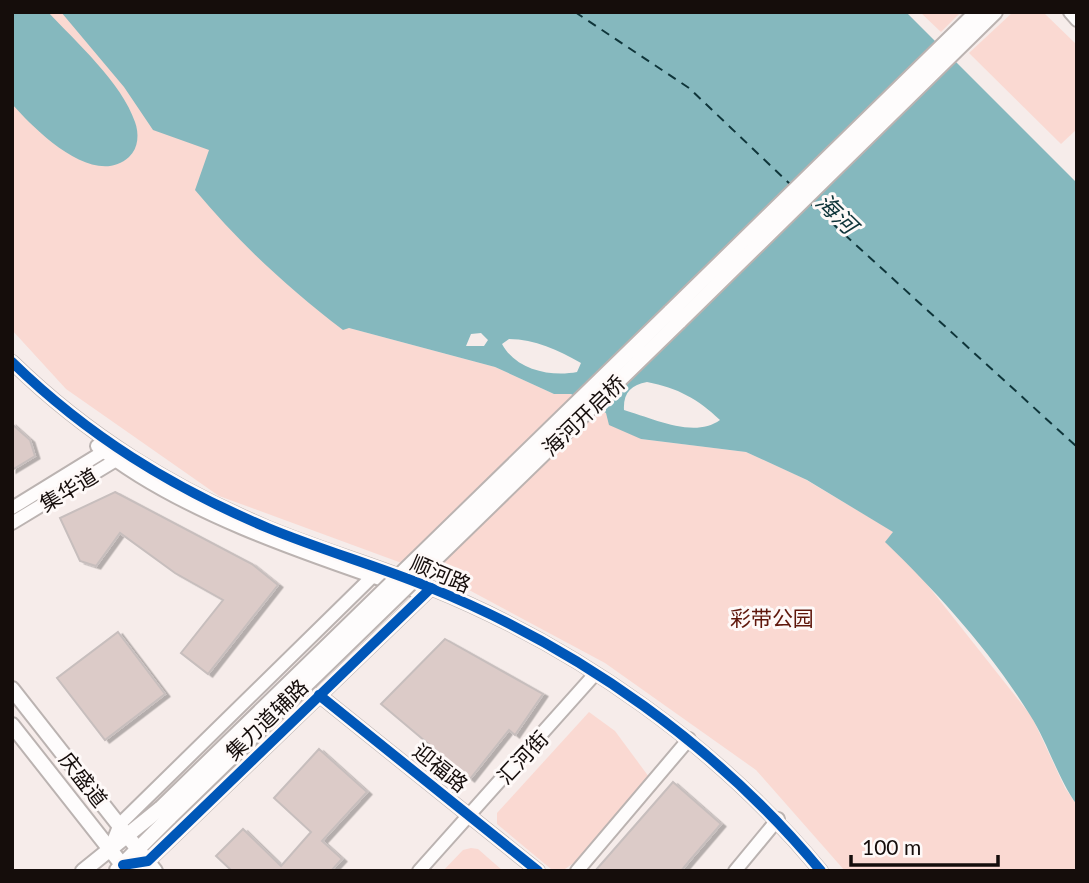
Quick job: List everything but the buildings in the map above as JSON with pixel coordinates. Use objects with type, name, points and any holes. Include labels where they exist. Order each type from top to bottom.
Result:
[{"type":"main road","name":"海河开启桥","points":[[166,812],[977,12]]},
{"type":"main road","name":"海河开启桥","points":[[166,812],[995,12]]},
{"type":"main road","name":"庆盛道","points":[[12,689],[147,860]]},
{"type":"main road","name":"庆盛道","points":[[12,726],[110,849],[122,869]]},
{"type":"main road","points":[[83,871],[110,849],[124,830],[166,812]]},
{"type":"main road","points":[[122,869],[147,860],[166,812]]},
{"type":"street","points":[[1069,12],[1077,20]]},
{"type":"street","name":"顺河路","points":[[12,362],[114,453]]},
{"type":"street","name":"顺河路","points":[[12,373],[114,453],[268,528],[376,573],[494,617],[595,674],[689,739],[778,819],[821,871]]},
{"type":"street","name":"集华道","points":[[12,508],[114,453]]},
{"type":"street","name":"集华道","points":[[12,523],[114,453]]},
{"type":"street","name":"集力道辅路","points":[[124,830],[376,573]]},
{"type":"street","name":"集力道辅路","points":[[147,860],[428,591]]},
{"type":"street","name":"汇河街","points":[[419,871],[595,674]]},
{"type":"street","name":"迎福路","points":[[319,695],[538,871]]},
{"type":"street","points":[[578,871],[689,739]]},
{"type":"street","points":[[735,871],[778,819]]},
{"type":"green space","name":"彩带公园","points":[[12,12],[91,12],[207,99],[349,328],[495,367],[554,394],[571,394],[607,413],[641,439],[746,452],[803,478],[894,532],[886,542],[922,578],[1032,717],[1065,788],[1077,805],[1077,871],[845,871],[756,770],[605,663],[456,583],[219,496],[66,389],[12,330]]},
{"type":"green space","points":[[920,12],[961,12],[941,32]]},
{"type":"green space","points":[[1013,12],[1043,12],[1077,45],[1077,129],[1061,144],[969,53]]},
{"type":"green space","points":[[589,712],[615,731],[649,777],[578,860],[565,869],[551,869],[497,824],[497,813]]},
{"type":"green space","points":[[478,849],[503,871],[443,871],[463,850]]},
{"type":"water","points":[[12,12],[48,12],[109,78],[129,107],[136,126],[136,145],[129,157],[115,165],[99,166],[83,161],[50,141],[12,104]]},
{"type":"water","name":"海河","points":[[61,12],[906,12],[1077,183],[1077,805],[1015,692],[981,646],[944,603],[885,542],[893,532],[807,480],[746,452],[641,439],[609,425],[606,413],[571,394],[554,394],[495,367],[349,328],[343,330],[265,264],[229,229],[195,190],[209,150],[153,130],[124,87]],"holes":[[[481,333],[488,340],[484,346],[466,346],[471,334]],[[509,339],[537,343],[581,363],[577,372],[535,370],[516,360],[502,344]],[[647,382],[678,391],[704,406],[720,420],[698,428],[686,427],[624,410],[627,394],[641,383]]]},
{"type":"ferry route","points":[[575,12],[689,88],[792,186]]},
{"type":"ferry route","points":[[809,202],[1077,447]]},
{"type":"cycle path","points":[[12,362],[70,413],[164,477],[268,528],[411,580],[487,613],[593,672],[644,706],[738,783],[821,871]]},
{"type":"cycle path","points":[[123,865],[148,861],[431,588]]},
{"type":"cycle path","points":[[319,695],[538,871]]}]
